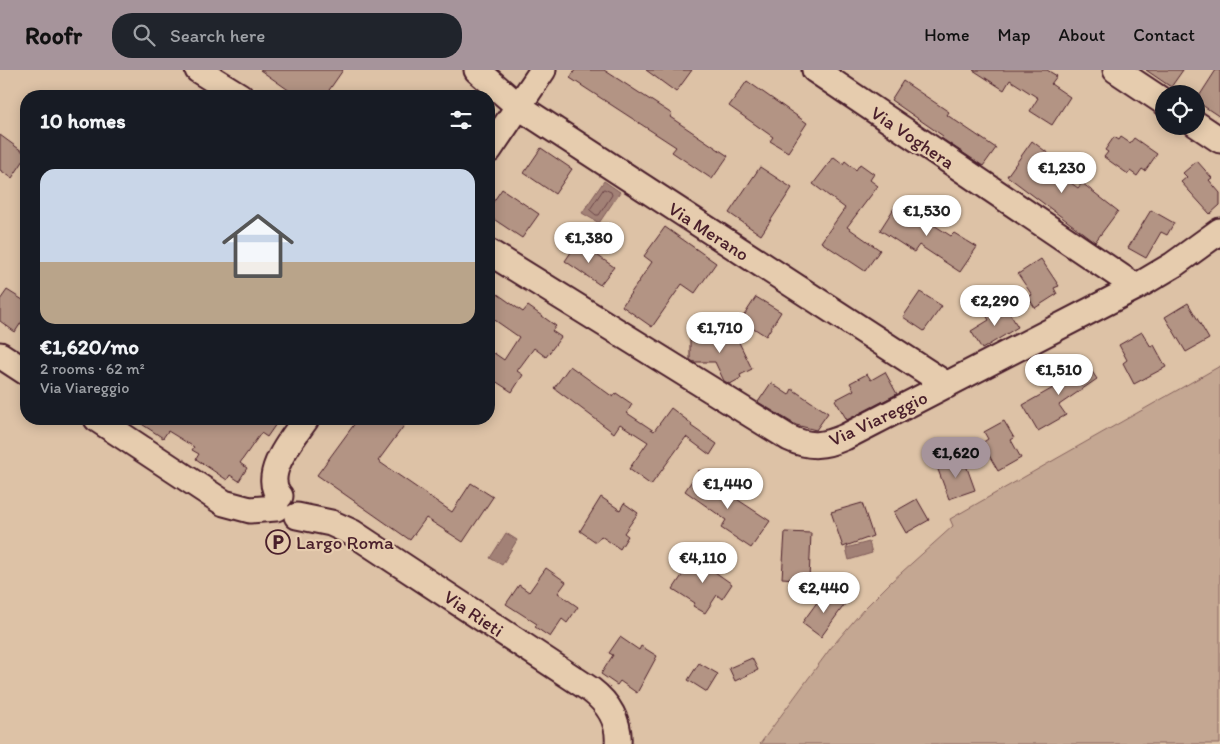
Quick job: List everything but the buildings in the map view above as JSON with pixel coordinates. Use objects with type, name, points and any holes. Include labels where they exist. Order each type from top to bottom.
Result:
[{"type":"street","points":[[198,70],[230,90]]},
{"type":"street","name":"Via Merano","points":[[477,70],[518,106],[947,385]]},
{"type":"street","points":[[495,141],[543,70]]},
{"type":"street","name":"Via Voghera","points":[[815,70],[1136,287]]},
{"type":"street","points":[[1116,70],[1155,96]]},
{"type":"street","points":[[1205,130],[1220,140]]},
{"type":"street","name":"Via Viareggio","points":[[495,256],[789,438],[805,445],[820,446],[836,441],[1136,287],[1220,231]]},
{"type":"street","points":[[0,355],[20,368]]},
{"type":"street","name":"Via Rieti","points":[[106,425],[224,503],[250,510],[284,507],[331,523],[353,533],[591,690],[602,699],[611,712],[617,726],[618,744]]},
{"type":"street","points":[[284,507],[274,486],[276,467],[281,456],[302,425]]},
{"type":"shaded area","points":[[1220,366],[1220,744],[760,744],[830,649],[863,610],[892,581],[953,526],[950,519]]},
{"type":"water","points":[[604,181],[620,192],[599,223],[582,213]]},
{"type":"water","points":[[506,533],[517,540],[502,565],[490,558]]},
{"type":"water","points":[[869,542],[872,553],[849,560],[846,548]]},
{"type":"place","name":"Largo Roma","points":[[278,542]]}]
